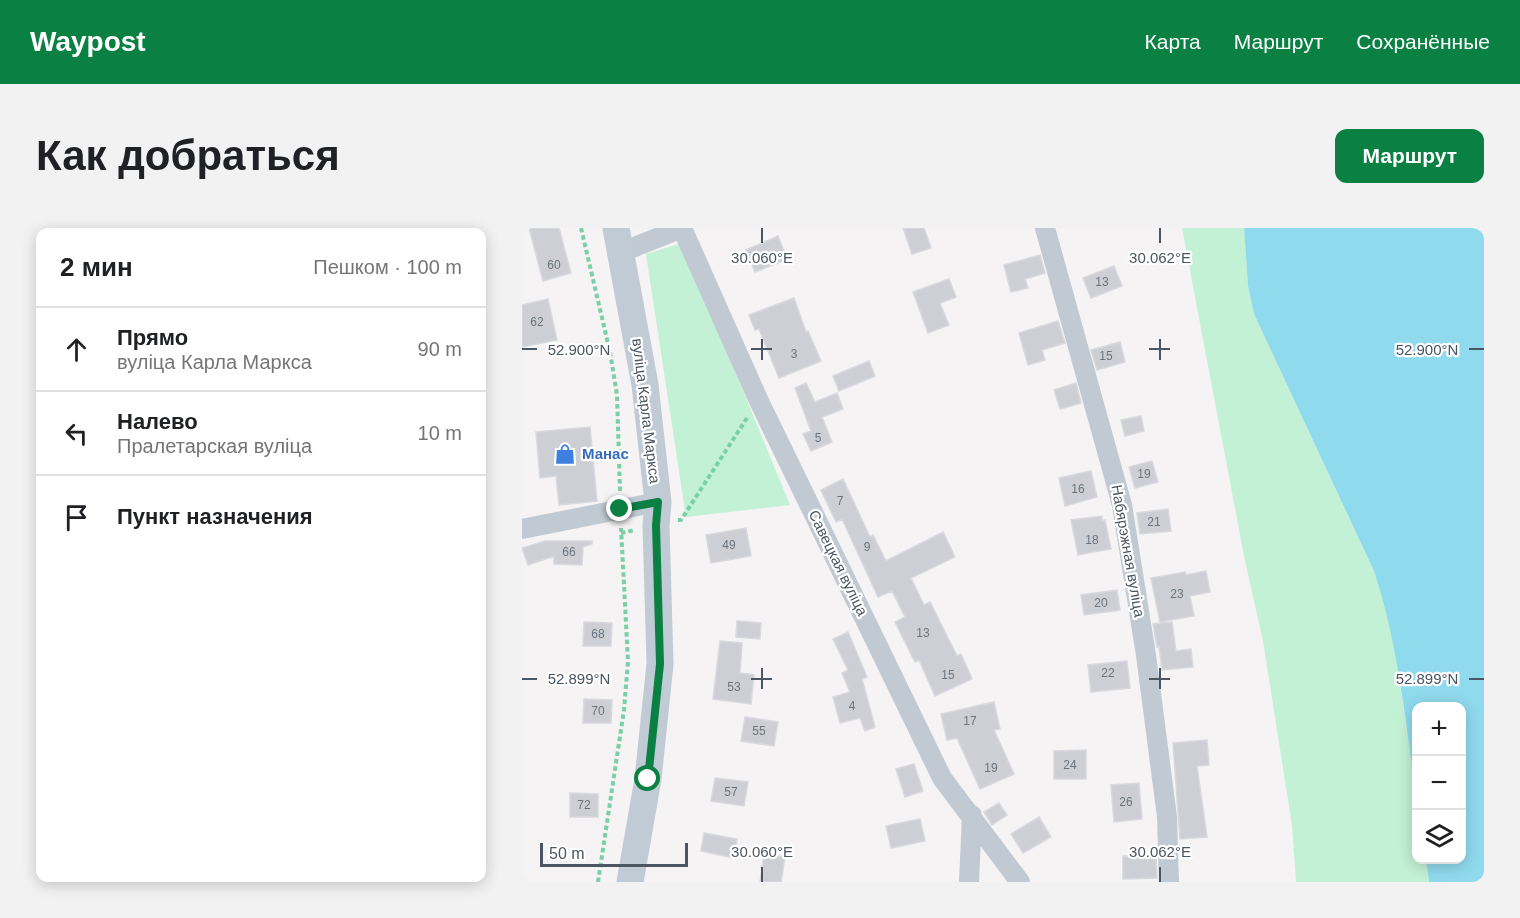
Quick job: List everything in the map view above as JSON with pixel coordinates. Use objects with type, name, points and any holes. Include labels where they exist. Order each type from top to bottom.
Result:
[{"type":"main road","name":"вуліца Карла Маркса","points":[[619,240],[645,385],[658,502],[656,525],[660,664],[648,779],[630,882]]},
{"type":"street","points":[[619,240],[682,228]]},
{"type":"street","name":"Савецкая вуліца","points":[[682,228],[758,399],[942,778],[972,815],[1020,882]]},
{"type":"street","name":"Набярэжная вуліца","points":[[1045,228],[1122,505],[1146,655],[1166,806],[1169,882]]},
{"type":"street","points":[[522,529],[658,502]]},
{"type":"street","points":[[969,882],[972,815]]},
{"type":"path","points":[[581,228],[607,339],[617,395],[628,661],[624,710],[598,882]]},
{"type":"path","points":[[681,520],[758,399]]},
{"type":"green space","points":[[1182,228],[1244,228],[1248,286],[1254,314],[1374,571],[1393,635],[1412,767],[1412,864],[1427,864],[1429,882],[1296,882],[1292,825],[1263,641],[1244,556]]},
{"type":"green space","points":[[682,243],[790,505],[686,517],[646,254]]},
{"type":"water","points":[[1244,228],[1484,228],[1484,882],[1429,882],[1427,864],[1466,864],[1466,702],[1412,702],[1412,767],[1395,653],[1374,571],[1254,314],[1248,286]]},
{"type":"building","points":[[529,228],[559,228],[571,273],[543,281]]},
{"type":"building","points":[[903,228],[924,228],[931,248],[912,254]]},
{"type":"building","points":[[778,236],[787,259],[755,272],[746,250]]},
{"type":"building","points":[[1040,255],[1045,273],[1025,279],[1028,288],[1011,292],[1004,265]]},
{"type":"building","points":[[1114,266],[1122,286],[1091,298],[1083,278]]},
{"type":"building","points":[[949,279],[956,297],[940,303],[949,325],[928,333],[913,292]]},
{"type":"building","points":[[794,298],[806,332],[808,331],[821,361],[779,378],[759,329],[755,330],[749,315]]},
{"type":"building","points":[[548,299],[557,340],[522,347],[522,305]]},
{"type":"building","points":[[1058,321],[1065,343],[1042,350],[1045,360],[1028,365],[1019,333]]},
{"type":"building","points":[[1120,342],[1125,362],[1097,370],[1091,350]]},
{"type":"building","points":[[869,361],[875,376],[839,391],[833,376]]},
{"type":"building","points":[[806,383],[815,402],[837,393],[843,409],[822,417],[832,442],[811,451],[803,434],[811,431],[795,388]]},
{"type":"building","points":[[1076,383],[1081,403],[1060,409],[1054,390]]},
{"type":"building","points":[[1141,416],[1144,431],[1125,436],[1121,420]]},
{"type":"building","name":"Манас","points":[[590,427],[597,501],[559,505],[556,476],[540,478],[536,432]]},
{"type":"building","points":[[1152,461],[1158,482],[1135,488],[1129,467]]},
{"type":"building","points":[[1091,471],[1097,497],[1065,506],[1059,478]]},
{"type":"building","points":[[843,479],[870,537],[873,535],[886,561],[943,532],[955,557],[911,578],[924,605],[930,602],[957,656],[961,654],[972,679],[935,696],[919,660],[915,662],[895,622],[905,617],[892,591],[878,597],[842,519],[836,522],[821,490]]},
{"type":"building","points":[[1168,509],[1171,531],[1140,534],[1137,513]]},
{"type":"building","points":[[1102,516],[1102,521],[1105,520],[1111,549],[1078,555],[1071,520]]},
{"type":"building","points":[[746,528],[751,556],[711,563],[706,535]]},
{"type":"building","points":[[545,541],[592,541],[592,544],[583,547],[582,565],[554,564],[554,556],[528,565],[522,548]]},
{"type":"building","points":[[1206,571],[1210,592],[1190,596],[1194,616],[1160,622],[1151,578]]},
{"type":"building","points":[[1117,590],[1120,610],[1084,615],[1081,595]]},
{"type":"building","points":[[737,621],[761,623],[760,639],[736,637]]},
{"type":"building","points":[[584,622],[612,623],[611,646],[583,646]]},
{"type":"building","points":[[1172,622],[1176,651],[1191,649],[1193,667],[1162,670],[1153,624]]},
{"type":"building","points":[[848,632],[867,677],[862,679],[875,727],[865,731],[860,718],[840,723],[833,697],[850,692],[842,673],[848,670],[833,639]]},
{"type":"building","points":[[720,641],[742,643],[740,673],[754,675],[751,704],[713,699]]},
{"type":"building","points":[[1127,661],[1130,688],[1091,692],[1088,665]]},
{"type":"building","points":[[584,699],[612,700],[611,723],[583,723]]},
{"type":"building","points":[[994,702],[1000,729],[994,730],[1014,774],[980,789],[957,738],[947,740],[941,714]]},
{"type":"building","points":[[745,717],[778,722],[774,746],[741,741]]},
{"type":"building","points":[[1207,740],[1209,765],[1197,766],[1207,837],[1180,839],[1173,743]]},
{"type":"building","points":[[1086,750],[1086,779],[1054,779],[1054,751]]},
{"type":"building","points":[[914,764],[923,791],[905,797],[896,769]]},
{"type":"building","points":[[715,778],[748,782],[744,806],[711,801]]},
{"type":"building","points":[[1139,783],[1142,819],[1114,822],[1111,785]]},
{"type":"building","points":[[570,793],[598,794],[598,817],[570,817]]},
{"type":"building","points":[[999,803],[1007,815],[992,825],[984,812]]},
{"type":"building","points":[[1039,817],[1051,837],[1023,853],[1011,834]]},
{"type":"building","points":[[920,819],[925,841],[891,848],[886,826]]},
{"type":"building","points":[[704,833],[737,839],[734,858],[701,851]]},
{"type":"building","points":[[764,854],[785,857],[781,882],[760,882]]},
{"type":"building","points":[[1123,856],[1156,856],[1157,878],[1123,879]]},
{"type":"place","name":"Манас","points":[[565,454]]},
{"type":"route","points":[[620,509],[658,502],[656,525],[660,664],[648,779]]}]
